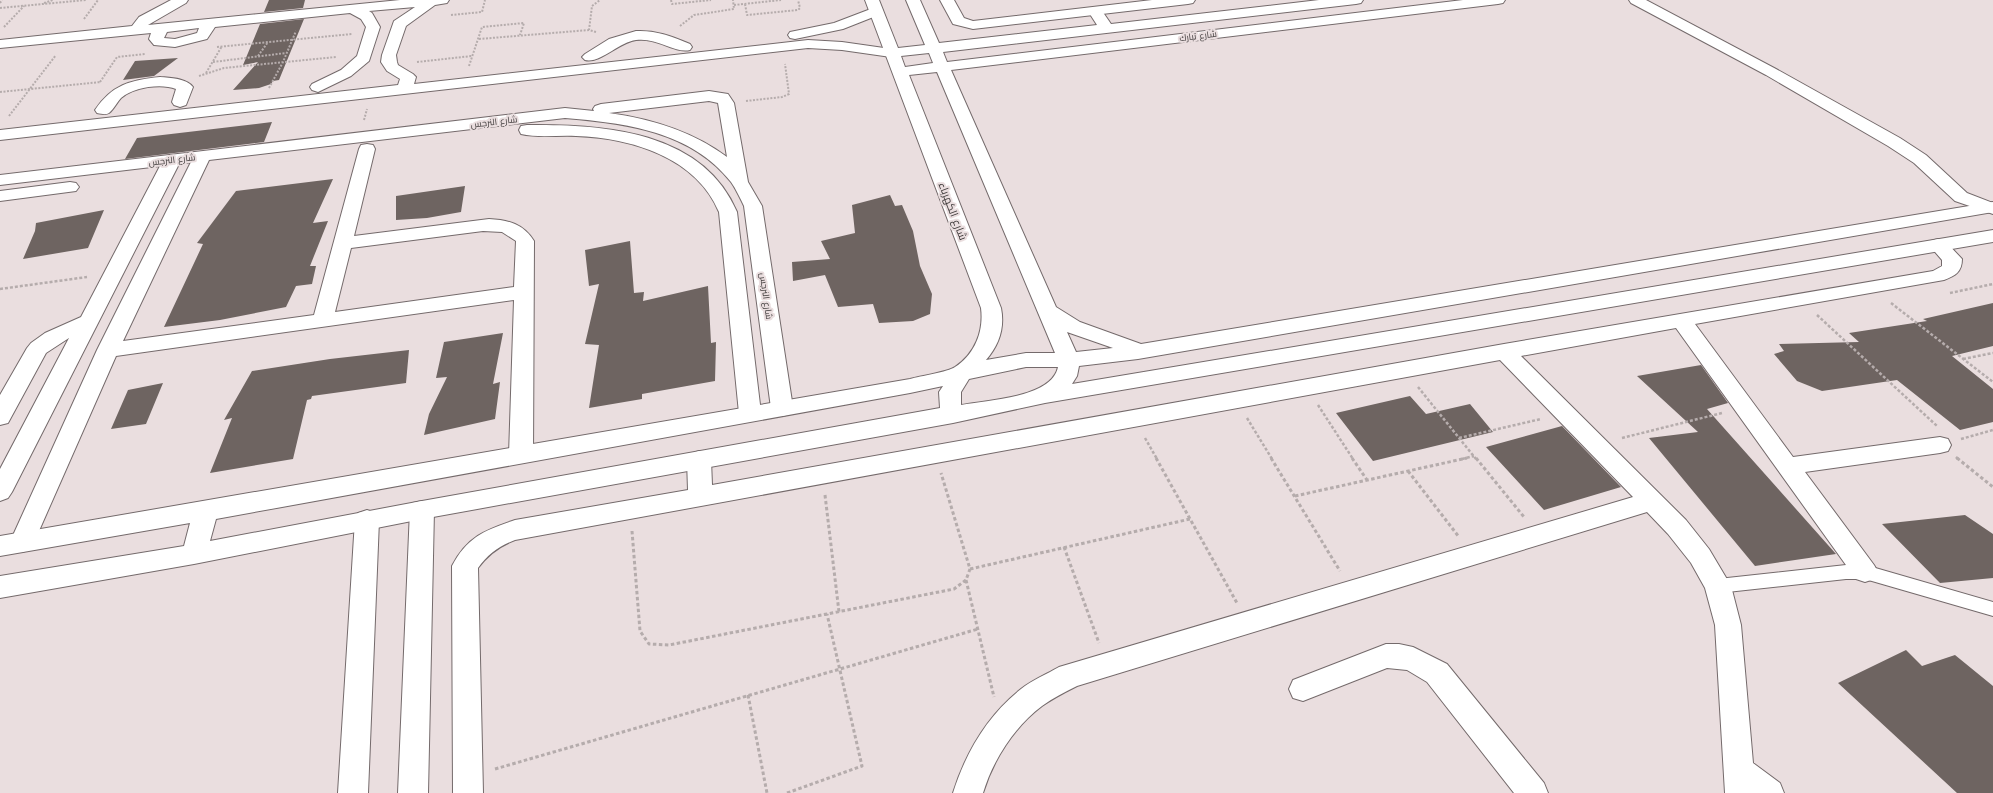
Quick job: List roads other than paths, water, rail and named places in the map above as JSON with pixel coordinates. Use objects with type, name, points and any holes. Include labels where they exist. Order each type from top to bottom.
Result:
[{"type":"street","points":[[2,42],[73,32],[141,25],[196,9],[439,0]]},
{"type":"street","points":[[406,83],[391,65],[389,55],[399,24],[415,12],[439,0]]},
{"type":"street","points":[[913,0],[1069,360],[1070,367],[1067,376],[1061,384],[1042,397]]},
{"type":"street","points":[[947,0],[958,21],[969,24],[1072,14],[1091,5],[1188,0]]},
{"type":"street","points":[[1063,0],[1072,14]]},
{"type":"street","name":"شارع تبارك","points":[[406,83],[808,44],[891,53],[1107,30],[1356,0]]},
{"type":"street","name":"شارع تبارك","points":[[898,72],[1498,0]]},
{"type":"street","points":[[1636,0],[1771,72],[1894,142],[1920,160],[1961,197],[1992,208]]},
{"type":"street","points":[[141,25],[196,9],[302,14],[351,4],[367,16],[373,27],[366,54],[364,58],[351,69],[318,86]]},
{"type":"street","points":[[2,126],[371,94],[470,63],[590,57],[807,33],[838,26],[874,5]]},
{"type":"street","name":"شارع الكهرباء","points":[[874,5],[898,72],[991,308],[993,319],[988,342],[980,354],[952,385],[949,407],[952,415]]},
{"type":"street","points":[[1091,5],[1107,30]]},
{"type":"street","points":[[141,25],[161,28],[156,39],[159,42],[175,43],[202,36],[196,9]]},
{"type":"street","points":[[590,57],[620,39],[646,34],[668,39],[684,47]]},
{"type":"street","points":[[103,110],[116,95],[140,85],[168,82],[182,95]]},
{"type":"street","points":[[2,126],[103,110],[182,95],[267,92],[318,86],[406,83]]},
{"type":"street","points":[[565,113],[709,96],[722,97],[726,103],[740,181]]},
{"type":"street","name":"شارع النرجس","points":[[0,196],[169,167],[363,143],[565,113],[603,116],[631,121],[671,132],[699,145],[722,161],[740,181],[753,206],[782,408]]},
{"type":"street","name":"شارع النرجس","points":[[363,143],[518,131],[555,130],[591,132],[624,137],[654,146],[686,162],[702,173],[718,191],[728,212],[750,414]]},
{"type":"street","points":[[323,320],[343,243],[363,143]]},
{"type":"street","points":[[11,544],[199,163]]},
{"type":"street","points":[[0,492],[169,167]]},
{"type":"street","name":"شارع النرجس","points":[[0,180],[169,167]]},
{"type":"street","points":[[11,544],[206,511],[924,383],[963,372],[1026,360],[1069,360],[1138,352],[1992,208]]},
{"type":"street","points":[[343,243],[483,225],[498,225],[511,228],[521,233],[525,241],[521,455]]},
{"type":"street","points":[[0,587],[194,554],[367,520],[952,415],[1042,397],[1993,236]]},
{"type":"street","points":[[467,785],[465,566],[476,550],[494,537],[515,530],[630,508],[1800,300],[1947,272],[1952,267],[1952,259],[1938,245]]},
{"type":"street","points":[[108,350],[525,292]]},
{"type":"street","points":[[1048,311],[1073,327],[1126,345],[1138,352]]},
{"type":"street","points":[[1681,320],[1866,572]]},
{"type":"street","points":[[30,434],[5,423],[0,418],[2,411],[38,348],[52,338],[89,321]]},
{"type":"street","points":[[1504,352],[1678,527],[1696,550],[1718,586],[1728,625],[1740,782],[1769,793]]},
{"type":"street","points":[[1788,466],[1946,443]]},
{"type":"street","points":[[699,460],[700,496]]},
{"type":"street","points":[[968,793],[976,766],[1001,727],[1032,697],[1069,676],[1248,621],[1652,501]]},
{"type":"street","points":[[413,793],[422,510]]},
{"type":"street","points":[[194,554],[206,511]]},
{"type":"street","points":[[353,793],[367,520]]},
{"type":"street","points":[[1303,689],[1386,656],[1399,656],[1419,662],[1437,673],[1533,793]]},
{"type":"lane","points":[[1718,586],[1846,572],[1866,572],[1993,608]]}]
